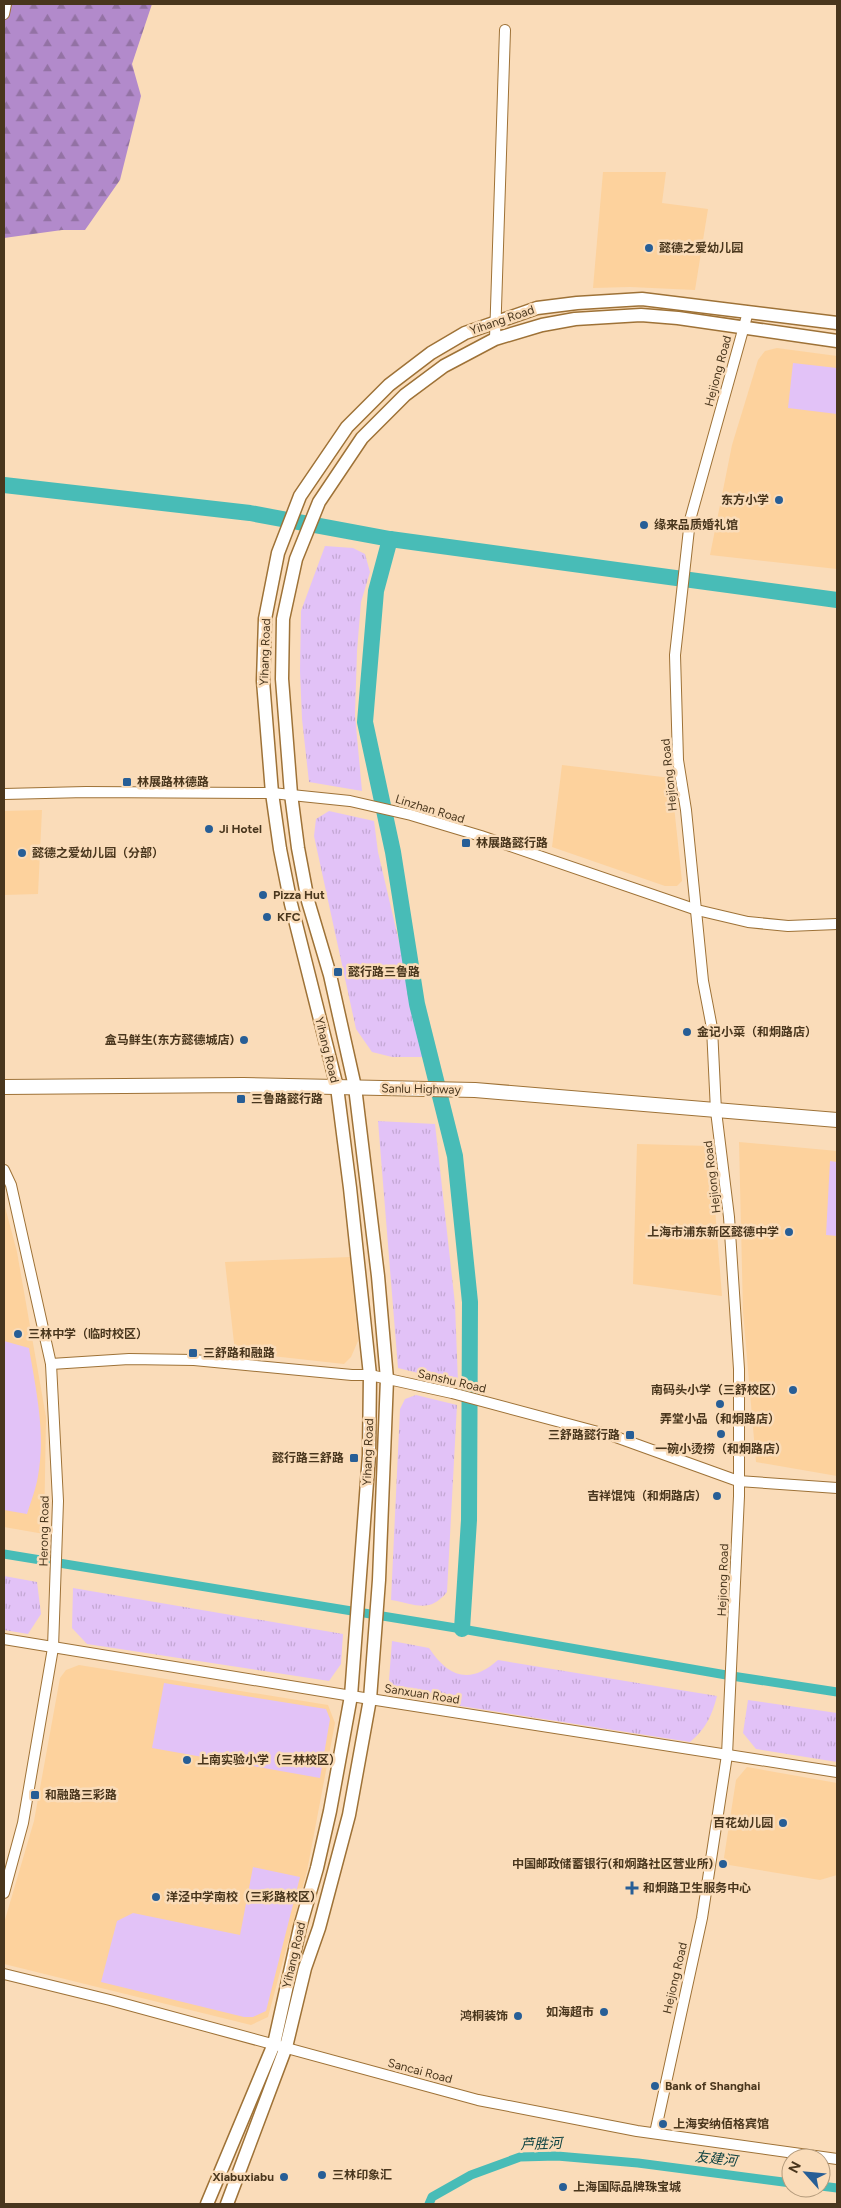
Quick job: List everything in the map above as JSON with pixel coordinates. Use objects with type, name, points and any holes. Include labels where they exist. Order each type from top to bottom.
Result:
[{"type":"main road","name":"Sanlu Highway","points":[[4,1087],[243,1085],[483,1091],[837,1120]]},
{"type":"street","points":[[4,14],[6,4]]},
{"type":"street","points":[[495,340],[505,30]]},
{"type":"street","name":"Yihang Road","points":[[208,2204],[280,2046],[300,1927],[317,1868],[330,1811],[352,1696],[369,1455],[370,1375],[354,1217],[337,1087],[291,904],[280,849],[272,793],[263,681],[264,618],[278,553],[300,496],[347,427],[389,385],[430,353],[465,333],[537,308],[577,303],[642,299],[837,323]]},
{"type":"street","name":"Hejiong Road","points":[[655,2133],[702,1918],[727,1755],[732,1676],[738,1481],[739,1369],[729,1217],[716,1111],[712,1028],[704,981],[686,810],[678,760],[675,655],[690,520],[748,312]]},
{"type":"street","name":"Yihang Road","points":[[227,2204],[321,1918],[348,1815],[370,1699],[379,1580],[387,1379],[378,1276],[355,1088],[330,974],[308,901],[298,848],[291,794],[282,679],[283,619],[296,560],[319,502],[362,438],[405,395],[444,366],[495,340],[542,325],[608,316],[641,315],[678,318],[837,341]]},
{"type":"street","name":"Linzhan Road","points":[[4,794],[86,792],[272,793],[350,801],[411,815],[490,839],[696,910],[748,922],[788,926],[837,924]]},
{"type":"street","name":"Herong Road","points":[[4,1170],[11,1185],[51,1364],[58,1501],[53,1648],[23,1823],[4,1893]]},
{"type":"street","name":"Sanshu Road","points":[[51,1364],[129,1358],[194,1360],[352,1375],[370,1375],[452,1393],[613,1436],[738,1481],[837,1488]]},
{"type":"street","name":"Sanxuan Road","points":[[4,1639],[370,1699],[837,1772]]},
{"type":"street","name":"Sancai Road","points":[[4,1974],[120,2002],[478,2100],[600,2125],[837,2159]]},
{"type":"shaded area","name":"懿德之爱幼儿园","points":[[603,172],[666,172],[662,203],[708,209],[695,290],[630,287],[593,288]]},
{"type":"shaded area","name":"东方小学","points":[[777,348],[837,356],[837,569],[710,555],[732,445],[758,360],[765,351]]},
{"type":"shaded area","points":[[562,765],[671,778],[682,881],[677,886],[665,886],[552,847]]},
{"type":"shaded area","name":"懿德之爱幼儿园（分部）","points":[[42,810],[38,894],[4,895],[4,811]]},
{"type":"shaded area","points":[[739,1142],[837,1151],[837,1476],[756,1462],[743,1312]]},
{"type":"shaded area","points":[[637,1144],[710,1146],[722,1296],[633,1284]]},
{"type":"shaded area","name":"三林中学（临时校区）","points":[[4,1203],[17,1252],[46,1417],[44,1534],[4,1527]]},
{"type":"shaded area","points":[[350,1257],[358,1341],[351,1357],[344,1364],[235,1352],[225,1262]]},
{"type":"shaded area","points":[[79,1665],[328,1705],[335,1723],[307,1871],[268,2017],[251,2025],[4,1964],[4,1923],[34,1821],[60,1678],[66,1670]]},
{"type":"shaded area","name":"百花幼儿园","points":[[747,1767],[837,1783],[837,1875],[820,1880],[723,1864],[736,1780]]},
{"type":"green space","points":[[4,4],[152,4],[132,64],[141,96],[120,180],[85,230],[62,230],[4,238]]},
{"type":"green space","points":[[793,363],[837,368],[837,414],[788,408]]},
{"type":"green space","points":[[325,546],[353,548],[365,554],[370,572],[361,602],[357,651],[355,715],[362,791],[309,782],[302,719],[300,671],[301,611]]},
{"type":"green space","points":[[329,811],[374,821],[378,852],[426,1057],[392,1057],[372,1052],[356,1029],[314,836],[316,819]]},
{"type":"green space","points":[[378,1121],[435,1124],[455,1304],[458,1383],[398,1368]]},
{"type":"green space","points":[[830,1161],[837,1162],[837,1236],[826,1235]]},
{"type":"green space","points":[[4,1341],[29,1348],[37,1396],[41,1428],[40,1460],[36,1486],[27,1514],[4,1510]]},
{"type":"green space","points":[[416,1395],[457,1405],[447,1592],[434,1603],[422,1606],[391,1600],[400,1409],[405,1399]]},
{"type":"green space","points":[[4,1576],[37,1582],[41,1614],[28,1634],[4,1630]]},
{"type":"green space","points":[[73,1588],[343,1634],[341,1664],[329,1681],[87,1644],[72,1628]]},
{"type":"green space","points":[[392,1641],[429,1648],[444,1666],[460,1674],[478,1673],[498,1660],[717,1696],[708,1721],[690,1742],[416,1699],[396,1689],[389,1680]]},
{"type":"green space","points":[[164,1683],[326,1709],[330,1719],[320,1778],[152,1748]]},
{"type":"green space","points":[[748,1700],[837,1713],[837,1762],[756,1749],[743,1733]]},
{"type":"green space","points":[[253,1867],[300,1877],[266,2011],[253,2017],[244,2017],[101,1982],[117,1921],[133,1913],[240,1935]]},
{"type":"waterway","points":[[4,485],[250,513],[390,539],[837,600]]},
{"type":"waterway","points":[[390,539],[376,591],[365,722],[393,852],[417,1004],[455,1156],[470,1302],[469,1520],[462,1629]]},
{"type":"waterway","points":[[4,1554],[837,1692]]},
{"type":"waterway","name":"芦胜河","points":[[429,2204],[432,2197],[471,2175],[520,2157],[557,2156],[638,2163],[781,2182]]},
{"type":"waterway","name":"友建河","points":[[831,2187],[837,2188]]},
{"type":"place","name":"懿德之爱幼儿园","points":[[649,248]]},
{"type":"place","name":"东方小学","points":[[779,500]]},
{"type":"place","name":"缘来品质婚礼馆","points":[[644,525]]},
{"type":"place","name":"林展路林德路","points":[[127,782]]},
{"type":"place","name":"Ji Hotel","points":[[209,829]]},
{"type":"place","name":"林展路懿行路","points":[[466,843]]},
{"type":"place","name":"懿德之爱幼儿园（分部）","points":[[22,853]]},
{"type":"place","name":"Pizza Hut","points":[[263,895]]},
{"type":"place","name":"KFC","points":[[267,917]]},
{"type":"place","name":"懿行路三鲁路","points":[[338,972]]},
{"type":"place","name":"金记小菜（和炯路店）","points":[[687,1032]]},
{"type":"place","name":"盒马鲜生(东方懿德城店)","points":[[244,1040]]},
{"type":"place","name":"三鲁路懿行路","points":[[241,1099]]},
{"type":"place","name":"上海市浦东新区懿德中学","points":[[789,1232]]},
{"type":"place","name":"三林中学（临时校区）","points":[[18,1334]]},
{"type":"place","name":"三舒路和融路","points":[[193,1353]]},
{"type":"place","name":"南码头小学（三舒校区）","points":[[793,1390]]},
{"type":"place","name":"弄堂小品（和炯路店）","points":[[720,1404]]},
{"type":"place","name":"一碗小烫捞（和炯路店）","points":[[721,1434]]},
{"type":"place","name":"三舒路懿行路","points":[[630,1435]]},
{"type":"place","name":"懿行路三舒路","points":[[354,1458]]},
{"type":"place","name":"吉祥馄饨（和炯路店）","points":[[717,1496]]},
{"type":"place","name":"上南实验小学（三林校区）","points":[[187,1760]]},
{"type":"place","name":"和融路三彩路","points":[[35,1795]]},
{"type":"place","name":"百花幼儿园","points":[[783,1823]]},
{"type":"place","name":"中国邮政储蓄银行(和炯路社区营业所)","points":[[723,1864]]},
{"type":"place","name":"和炯路卫生服务中心","points":[[632,1888]]},
{"type":"place","name":"洋泾中学南校（三彩路校区）","points":[[156,1897]]},
{"type":"place","name":"如海超市","points":[[604,2012]]},
{"type":"place","name":"鸿桐装饰","points":[[518,2016]]},
{"type":"place","name":"Bank of Shanghai","points":[[655,2086]]},
{"type":"place","name":"上海安纳佰格宾馆","points":[[663,2124]]},
{"type":"place","name":"三林印象汇","points":[[322,2175]]},
{"type":"place","name":"Xiabuxiabu","points":[[284,2177]]},
{"type":"place","name":"上海国际品牌珠宝城","points":[[563,2187]]}]
